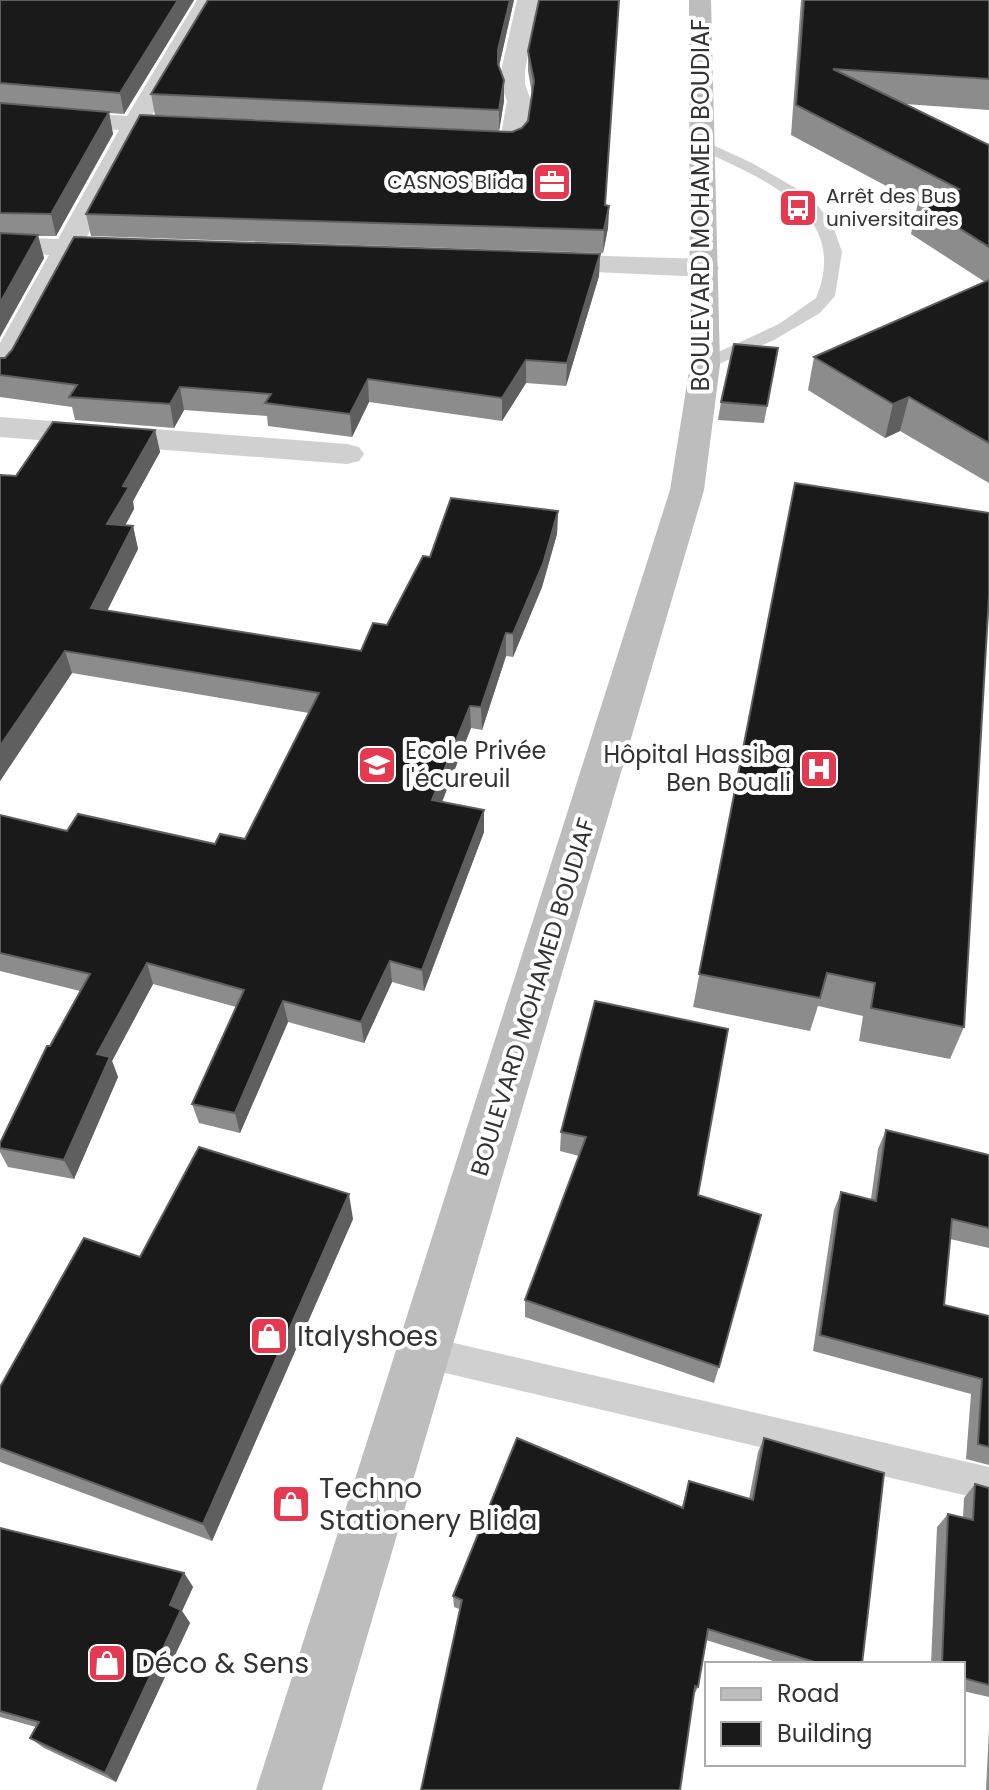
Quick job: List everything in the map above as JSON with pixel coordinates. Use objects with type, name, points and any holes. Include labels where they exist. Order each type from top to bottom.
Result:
[{"type":"main road","name":"BOULEVARD MOHAMED BOUDIAF","points":[[289,1790],[687,490],[705,365],[700,0]]},
{"type":"street","points":[[0,371],[134,125],[208,0]]},
{"type":"street","points":[[433,138],[512,142],[519,101],[513,84],[513,71],[528,0]]},
{"type":"street","points":[[0,114],[213,128]]},
{"type":"street","points":[[0,245],[146,251]]},
{"type":"street","points":[[514,262],[705,268]]},
{"type":"street","points":[[0,427],[347,454]]},
{"type":"lane","points":[[702,145],[761,173],[805,199],[825,225],[836,262],[824,299],[806,315],[705,365]]},
{"type":"lane","points":[[424,1352],[989,1484]]},
{"type":"building","points":[[0,0],[178,0],[120,93],[0,83]]},
{"type":"building","points":[[208,0],[510,0],[498,50],[498,64],[504,80],[499,110],[151,94]]},
{"type":"building","points":[[539,0],[619,0],[605,205],[609,206],[604,230],[86,214],[140,115],[512,132],[522,128],[528,121],[534,81],[528,51]]},
{"type":"building","points":[[804,0],[989,0],[989,79],[833,69],[989,145],[989,247],[918,202],[959,189],[796,105]]},
{"type":"building","points":[[0,103],[109,112],[51,214],[0,213]]},
{"type":"building","points":[[0,233],[38,235],[0,303]]},
{"type":"building","points":[[74,237],[600,254],[567,363],[526,360],[502,398],[368,379],[350,414],[265,403],[271,394],[180,387],[170,404],[69,397],[77,385],[0,375],[0,358],[5,358],[12,350]]},
{"type":"building","points":[[989,280],[989,443],[909,397],[893,404],[814,357]]},
{"type":"building","points":[[734,344],[778,348],[767,406],[721,402]]},
{"type":"building","points":[[53,422],[155,430],[123,486],[129,487],[107,524],[133,526],[91,608],[361,651],[373,623],[387,625],[423,556],[430,557],[451,498],[558,511],[543,564],[513,634],[506,633],[481,707],[470,706],[432,800],[484,810],[422,970],[390,961],[361,1022],[283,1001],[235,1113],[192,1104],[244,990],[147,963],[97,1054],[110,1057],[64,1160],[0,1148],[47,1046],[50,1046],[90,974],[0,953],[0,815],[67,831],[78,814],[215,844],[220,834],[245,839],[319,693],[65,651],[0,746],[0,475],[16,476]]},
{"type":"building","name":"Hôpital Hassiba Ben Bouali","points":[[795,483],[989,513],[989,595],[964,1027],[871,1008],[875,983],[827,973],[820,998],[699,974]]},
{"type":"building","points":[[595,1001],[728,1029],[698,1195],[761,1215],[719,1367],[525,1300],[586,1137],[561,1132]]},
{"type":"building","points":[[886,1130],[989,1155],[989,1228],[952,1219],[944,1305],[989,1316],[989,1447],[978,1444],[982,1379],[820,1335],[841,1192],[876,1201]]},
{"type":"building","points":[[199,1147],[349,1194],[203,1524],[0,1448],[0,1387],[84,1238],[140,1257]]},
{"type":"building","points":[[517,1438],[683,1508],[689,1481],[753,1500],[764,1438],[884,1473],[862,1662],[815,1662],[708,1629],[698,1687],[695,1686],[680,1790],[421,1790],[462,1600],[453,1596]]},
{"type":"building","points":[[975,1484],[989,1488],[989,1685],[965,1679],[965,1662],[942,1662],[948,1514],[973,1520]]},
{"type":"building","points":[[0,1528],[184,1573],[170,1605],[181,1610],[105,1773],[30,1738],[39,1722],[0,1711]]},
{"type":"place","name":"CASNOS Blida","points":[[552,182]]},
{"type":"place","name":"Arrêt des Bus universitaires","points":[[798,208]]},
{"type":"place","name":"Ecole Privée l'écureuil","points":[[377,765]]},
{"type":"place","name":"Hôpital Hassiba Ben Bouali","points":[[819,769]]},
{"type":"place","name":"Italyshoes","points":[[269,1336]]},
{"type":"place","name":"Techno Stationery Blida","points":[[291,1504]]},
{"type":"place","name":"Déco & Sens","points":[[107,1663]]}]
